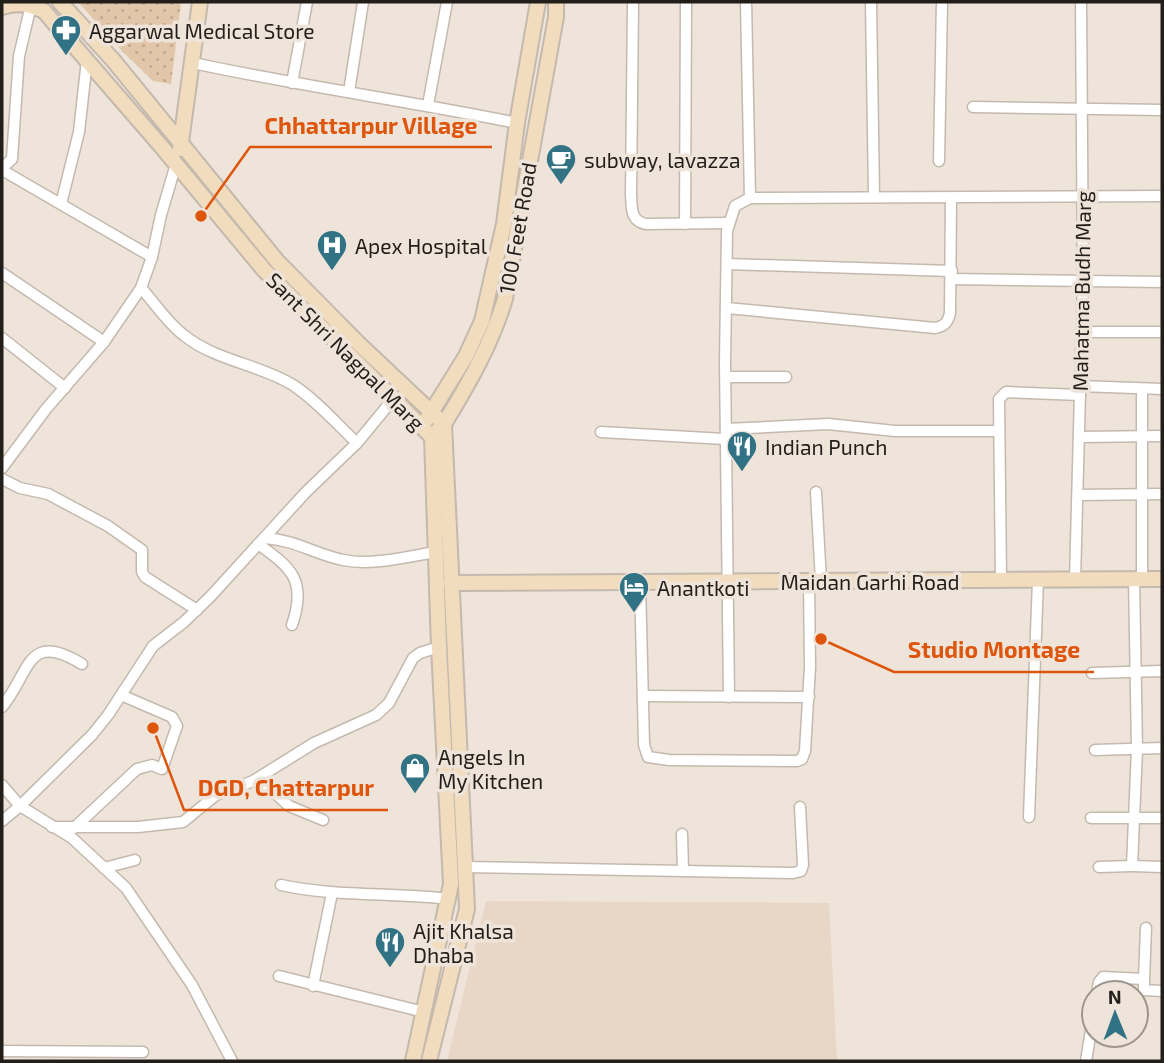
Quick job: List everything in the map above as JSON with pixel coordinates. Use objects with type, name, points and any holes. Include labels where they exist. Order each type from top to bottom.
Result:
[{"type":"main road","name":"Sant Shri Nagpal Marg","points":[[60,2],[113,60],[277,261],[444,424],[467,909],[429,1061]]},
{"type":"main road","points":[[176,164],[182,144],[200,2]]},
{"type":"main road","name":"100 Feet Road","points":[[427,431],[432,414],[466,356],[482,321],[504,224],[517,123],[538,2]]},
{"type":"main road","name":"100 Feet Road","points":[[427,431],[444,424],[481,363],[505,299],[556,17],[556,2]]},
{"type":"main road","points":[[2,7],[16,3],[31,5]]},
{"type":"main road","name":"Sant Shri Nagpal Marg","points":[[31,5],[44,11],[264,270],[427,431],[451,884],[450,899],[413,1061]]},
{"type":"main road","name":"Maidan Garhi Road","points":[[451,583],[1162,579]]},
{"type":"street","points":[[292,83],[307,2]]},
{"type":"street","points":[[349,92],[363,2]]},
{"type":"street","points":[[428,105],[446,2]]},
{"type":"street","points":[[634,2],[631,194],[634,218],[638,223],[646,224],[729,223]]},
{"type":"street","points":[[685,224],[686,2]]},
{"type":"street","points":[[746,2],[750,198]]},
{"type":"street","points":[[871,2],[874,196]]},
{"type":"street","points":[[939,161],[942,2]]},
{"type":"street","name":"Mahatma Budh Marg","points":[[1075,580],[1083,280],[1081,2]]},
{"type":"street","points":[[31,5],[19,56],[12,159],[2,169],[152,257]]},
{"type":"street","points":[[61,204],[79,132],[87,60]]},
{"type":"street","points":[[193,63],[517,123]]},
{"type":"street","points":[[973,107],[1162,110]]},
{"type":"street","points":[[2,468],[104,342],[141,288],[152,257],[160,215],[176,164]]},
{"type":"street","points":[[729,697],[726,308],[729,223],[735,206],[750,198],[1162,196]]},
{"type":"street","points":[[726,308],[935,328],[944,325],[948,320],[952,275],[951,199]]},
{"type":"street","points":[[727,264],[1162,282]]},
{"type":"street","points":[[2,273],[104,342]]},
{"type":"street","points":[[141,288],[184,336],[214,352],[271,373],[291,384],[314,400],[357,443]]},
{"type":"street","points":[[1081,332],[1162,332]]},
{"type":"street","points":[[2,338],[65,388]]},
{"type":"street","points":[[726,377],[786,377]]},
{"type":"street","points":[[1132,866],[1137,749],[1135,673],[1142,494],[1142,389]]},
{"type":"street","points":[[1001,580],[999,399],[1003,394],[1162,389]]},
{"type":"street","points":[[2,821],[92,735],[153,646],[197,610],[306,492],[357,443],[394,398]]},
{"type":"street","points":[[601,432],[725,434],[828,424],[895,430],[999,431]]},
{"type":"street","points":[[1079,437],[1162,436]]},
{"type":"street","points":[[2,479],[20,488],[48,494],[136,544],[142,550],[141,568],[145,577],[197,610]]},
{"type":"street","points":[[640,582],[644,745],[648,757],[682,761],[802,759],[809,697],[816,492]]},
{"type":"street","points":[[1078,495],[1162,494]]},
{"type":"street","points":[[261,541],[295,542],[341,560],[355,562],[435,552]]},
{"type":"street","points":[[261,541],[295,576],[299,597],[292,625]]},
{"type":"street","points":[[1029,817],[1038,580]]},
{"type":"street","points":[[52,827],[138,827],[177,824],[191,818],[216,795],[259,778],[314,743],[376,715],[389,703],[413,658],[439,647]]},
{"type":"street","points":[[2,707],[16,689],[37,652],[58,653],[82,664]]},
{"type":"street","points":[[1092,673],[1162,671]]},
{"type":"street","points":[[74,828],[137,769],[152,765],[162,769],[177,726],[172,718],[121,695]]},
{"type":"street","points":[[643,696],[809,697]]},
{"type":"street","points":[[1095,750],[1162,748]]},
{"type":"street","points":[[259,778],[289,806],[323,820]]},
{"type":"street","points":[[2,785],[20,806],[72,838],[126,888],[192,985],[232,1061]]},
{"type":"street","points":[[465,867],[801,872],[803,865],[800,807]]},
{"type":"street","points":[[1091,818],[1162,818]]},
{"type":"street","points":[[682,834],[683,871]]},
{"type":"street","points":[[104,868],[135,860]]},
{"type":"street","points":[[1099,867],[1162,867]]},
{"type":"street","points":[[281,885],[332,892],[410,894],[450,899]]},
{"type":"street","points":[[313,986],[332,892]]},
{"type":"street","points":[[1101,979],[1144,979],[1146,928]]},
{"type":"street","points":[[279,976],[424,1012]]},
{"type":"street","points":[[2,1051],[25,1056],[143,1052]]},
{"type":"shaded area","points":[[78,2],[181,2],[171,84],[153,81]]},
{"type":"shaded area","points":[[486,901],[829,903],[837,1061],[447,1061]]},
{"type":"place","name":"Aggarwal Medical Store","points":[[66,57]]},
{"type":"place","name":"subway, lavazza","points":[[561,186]]},
{"type":"place","name":"Chhattarpur Village","points":[[201,216]]},
{"type":"place","name":"Apex Hospital","points":[[332,272]]},
{"type":"place","name":"Indian Punch","points":[[742,473]]},
{"type":"place","name":"Anantkoti","points":[[634,614]]},
{"type":"place","name":"Studio Montage","points":[[821,639]]},
{"type":"place","name":"DGD, Chattarpur","points":[[153,728]]},
{"type":"place","name":"Angels In My Kitchen","points":[[415,795]]},
{"type":"place","name":"Ajit Khalsa Dhaba","points":[[390,969]]}]
